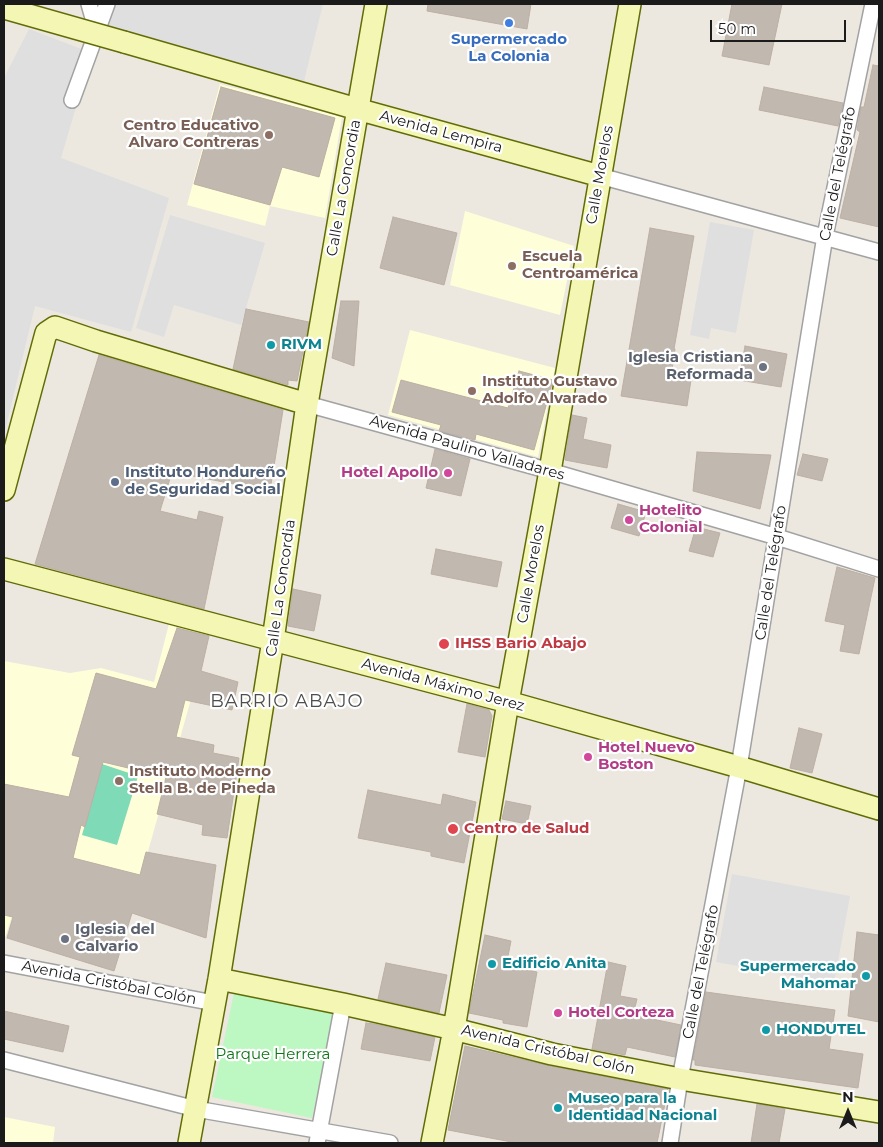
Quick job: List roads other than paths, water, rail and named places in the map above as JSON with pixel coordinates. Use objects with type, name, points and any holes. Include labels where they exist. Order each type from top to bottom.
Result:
[{"type":"main road","name":"Calle La Concordia","points":[[189,1143],[219,979],[273,640],[307,404],[376,4]]},
{"type":"main road","name":"Calle Morelos","points":[[432,1143],[454,1029],[508,702],[550,471],[630,4]]},
{"type":"main road","name":"Avenida Lempira","points":[[4,8],[600,176]]},
{"type":"main road","name":"Avenida Paulino Valladares","points":[[4,490],[46,333],[55,327],[307,404]]},
{"type":"main road","name":"Avenida Máximo Jerez","points":[[4,569],[508,702],[739,767],[879,809]]},
{"type":"main road","name":"Avenida Cristóbal Colón","points":[[219,979],[343,1004],[454,1029],[552,1054],[680,1079],[879,1112]]},
{"type":"street","points":[[89,4],[97,32]]},
{"type":"street","points":[[72,100],[107,4]]},
{"type":"street","name":"Calle del Telégrafo","points":[[670,1143],[680,1079],[739,767],[825,236],[872,4]]},
{"type":"street","name":"Avenida Lempira","points":[[600,176],[879,252]]},
{"type":"street","name":"Avenida Paulino Valladares","points":[[307,404],[550,471],[777,537],[879,569]]},
{"type":"street","name":"Avenida Cristóbal Colón","points":[[4,963],[214,1003]]},
{"type":"street","points":[[318,1137],[343,1004]]},
{"type":"street","points":[[4,1060],[196,1109],[318,1137],[390,1143]]},
{"type":"place","name":"Supermercado La Colonia","points":[[509,23]]},
{"type":"place","name":"Centro Educativo Alvaro Contreras","points":[[269,135]]},
{"type":"place","name":"Escuela Centroamérica","points":[[512,266]]},
{"type":"place","name":"RIVM","points":[[271,345]]},
{"type":"place","name":"Iglesia Cristiana Reformada","points":[[763,367]]},
{"type":"place","name":"Instituto Gustavo Adolfo Alvarado","points":[[472,391]]},
{"type":"place","name":"Hotel Apollo","points":[[448,473]]},
{"type":"place","name":"Instituto Hondureño de Seguridad Social","points":[[115,482]]},
{"type":"place","name":"Hotelito Colonial","points":[[629,520]]},
{"type":"place","name":"IHSS Bario Abajo","points":[[444,644]]},
{"type":"place","name":"Hotel Nuevo Boston","points":[[588,757]]},
{"type":"place","name":"Instituto Moderno Stella B. de Pineda","points":[[119,781]]},
{"type":"place","name":"Centro de Salud","points":[[453,829]]},
{"type":"place","name":"Iglesia del Calvario","points":[[65,939]]},
{"type":"place","name":"Edificio Anita","points":[[492,964]]},
{"type":"place","name":"Supermercado Mahomar","points":[[866,976]]},
{"type":"place","name":"Hotel Corteza","points":[[558,1013]]},
{"type":"place","name":"HONDUTEL","points":[[766,1030]]},
{"type":"place","name":"Museo para la Identidad Nacional","points":[[558,1108]]},
{"type":"district","name":"BARRIO ABAJO","points":[[287,702]]},
{"type":"park label","name":"Parque Herrera","points":[[273,1055]]}]
